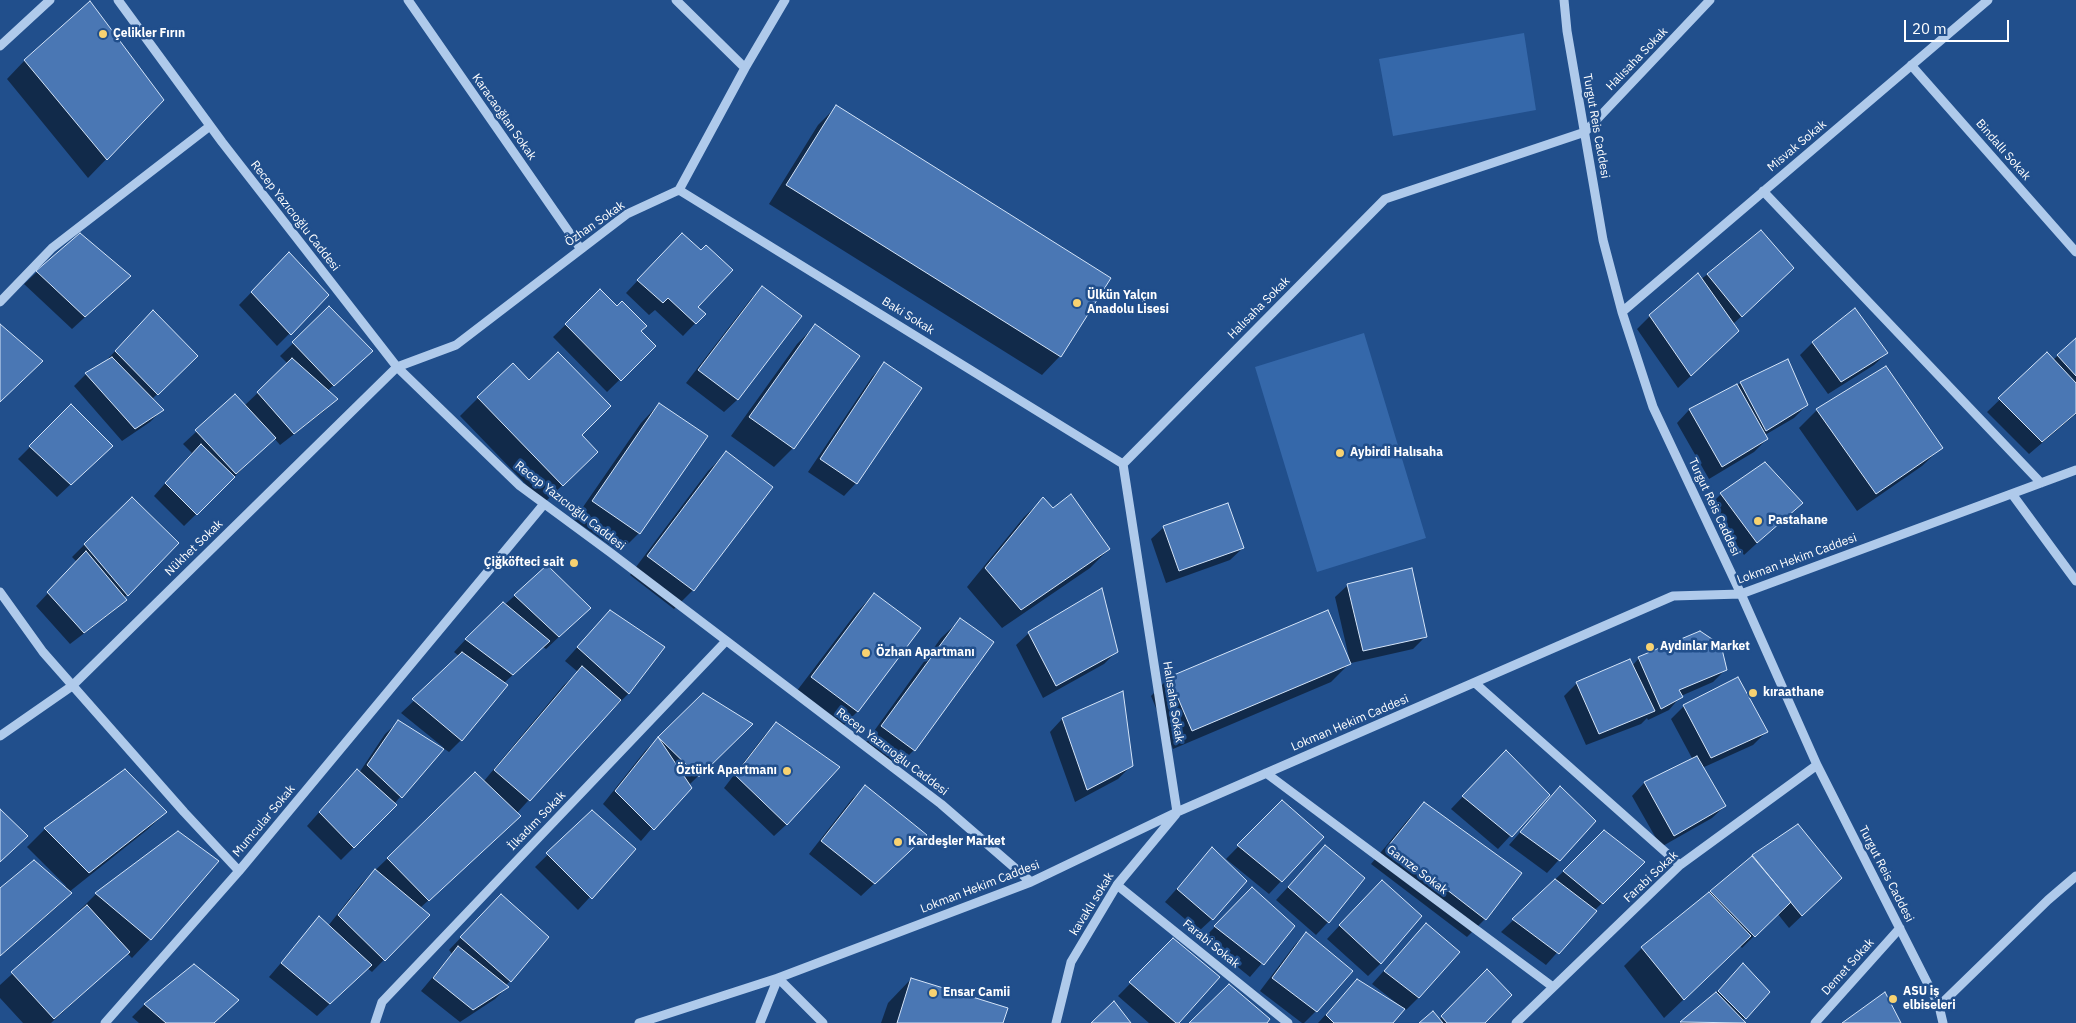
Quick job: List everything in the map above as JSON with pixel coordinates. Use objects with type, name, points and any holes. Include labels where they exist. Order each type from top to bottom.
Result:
[{"type":"street","points":[[0,46],[50,0]]},
{"type":"street","name":"Recep Yazıcıoğlu Caddesi","points":[[118,0],[210,126],[397,367],[520,486],[941,804],[1031,882]]},
{"type":"street","name":"Karacaoğlan Sokak","points":[[408,0],[580,248]]},
{"type":"street","points":[[676,0],[745,68]]},
{"type":"street","points":[[679,190],[745,68],[785,0]]},
{"type":"street","name":"Turgut Reis Caddesi","points":[[1564,0],[1567,31],[1603,240],[1622,312],[1653,407],[1741,594],[1817,766],[1939,1006],[1943,1023]]},
{"type":"street","name":"Halısaha Sokak","points":[[1177,812],[1123,464],[1385,199],[1584,132],[1710,0]]},
{"type":"street","name":"Misvak Sokak","points":[[1622,312],[1988,0]]},
{"type":"street","name":"Bindallı Sokak","points":[[1911,65],[2076,252]]},
{"type":"street","points":[[0,302],[52,248],[210,126]]},
{"type":"street","name":"Özhan Sokak","points":[[397,367],[456,345],[580,248],[627,214],[679,190]]},
{"type":"street","name":"Baki Sokak","points":[[679,190],[1123,464]]},
{"type":"street","points":[[1763,192],[2041,483]]},
{"type":"street","name":"Nükhet Sokak","points":[[0,736],[72,686],[397,367]]},
{"type":"street","name":"Lokman Hekim Caddesi","points":[[639,1023],[778,978],[1031,882],[1177,812],[1673,596],[1741,594],[2076,470]]},
{"type":"street","points":[[2012,494],[2076,581]]},
{"type":"street","name":"Mumcular Sokak","points":[[0,592],[43,652],[72,686],[239,871],[544,504]]},
{"type":"street","name":"İlkadım Sokak","points":[[375,1023],[382,1002],[726,641]]},
{"type":"street","points":[[1474,683],[1680,865]]},
{"type":"street","name":"Farabi Sokak","points":[[1516,1023],[1680,865],[1817,766]]},
{"type":"street","name":"Gamze Sokak","points":[[1266,773],[1553,987]]},
{"type":"street","name":"kavaklı sokak","points":[[1056,1023],[1071,962],[1117,885],[1177,812]]},
{"type":"street","points":[[105,1023],[239,871]]},
{"type":"street","points":[[1939,1006],[2048,900],[2076,876]]},
{"type":"street","name":"Farabi Sokak","points":[[1117,885],[1288,1023]]},
{"type":"street","name":"Demet Sokak","points":[[1815,1023],[1900,928]]},
{"type":"street","points":[[760,1023],[778,978],[823,1023]]},
{"type":"shaded area","points":[[1524,33],[1536,110],[1393,136],[1379,59]]},
{"type":"shaded area","name":"Aybirdi Halısaha","points":[[1364,333],[1426,538],[1317,572],[1255,367]]},
{"type":"building","points":[[90,1],[164,100],[107,160],[24,60]]},
{"type":"building","points":[[836,105],[1111,278],[1061,357],[786,185]]},
{"type":"building","points":[[1761,230],[1794,268],[1742,317],[1707,274]]},
{"type":"building","points":[[80,233],[131,276],[85,317],[36,271]]},
{"type":"building","points":[[682,233],[701,250],[706,245],[733,270],[698,307],[706,314],[696,324],[668,298],[663,303],[637,280]]},
{"type":"building","points":[[289,252],[329,295],[291,335],[251,292]]},
{"type":"building","points":[[1698,273],[1739,331],[1691,376],[1649,315]]},
{"type":"building","points":[[762,286],[802,316],[738,400],[698,370]]},
{"type":"building","points":[[600,289],[617,306],[622,301],[647,326],[641,331],[656,346],[621,381],[565,324]]},
{"type":"building","points":[[329,306],[373,351],[334,386],[292,342]]},
{"type":"building","points":[[1855,308],[1888,353],[1841,382],[1812,342]]},
{"type":"building","points":[[153,310],[198,356],[158,395],[115,351]]},
{"type":"building","points":[[0,324],[43,361],[0,402]]},
{"type":"building","points":[[815,324],[860,356],[794,449],[749,417]]},
{"type":"building","points":[[2076,338],[2076,376],[2057,355]]},
{"type":"building","points":[[558,352],[611,406],[582,435],[598,452],[563,486],[477,397],[513,363],[529,380]]},
{"type":"building","points":[[2047,352],[2076,383],[2076,413],[2042,442],[1998,398]]},
{"type":"building","points":[[112,357],[164,410],[135,429],[85,373]]},
{"type":"building","points":[[292,358],[338,399],[294,434],[257,392]]},
{"type":"building","points":[[1788,359],[1808,405],[1766,431],[1740,382]]},
{"type":"building","points":[[884,362],[922,388],[857,484],[820,459]]},
{"type":"building","points":[[1886,366],[1943,448],[1876,494],[1816,409]]},
{"type":"building","points":[[1737,384],[1768,439],[1722,467],[1689,409]]},
{"type":"building","points":[[235,394],[276,438],[236,474],[195,430]]},
{"type":"building","points":[[659,403],[708,436],[640,534],[592,501]]},
{"type":"building","points":[[71,404],[113,446],[71,485],[29,446]]},
{"type":"building","points":[[201,444],[235,477],[197,515],[165,483]]},
{"type":"building","points":[[726,451],[773,487],[694,591],[647,556]]},
{"type":"building","points":[[1765,462],[1803,503],[1757,543],[1720,493]]},
{"type":"building","points":[[1071,494],[1110,549],[1021,610],[985,568],[1043,497],[1053,508]]},
{"type":"building","points":[[132,497],[179,543],[128,596],[84,544]]},
{"type":"building","points":[[1228,503],[1244,548],[1179,571],[1163,526]]},
{"type":"building","points":[[86,551],[127,600],[84,633],[47,592]]},
{"type":"building","points":[[547,565],[591,608],[559,637],[514,595]]},
{"type":"building","points":[[1412,568],[1427,637],[1363,651],[1347,584]]},
{"type":"building","points":[[1102,588],[1118,652],[1056,686],[1028,632]]},
{"type":"building","name":"Özhan Apartmanı","points":[[874,593],[921,628],[858,712],[811,677]]},
{"type":"building","points":[[503,602],[550,641],[513,675],[465,639]]},
{"type":"building","points":[[610,610],[665,647],[629,694],[577,647]]},
{"type":"building","points":[[1328,610],[1351,664],[1192,731],[1169,677]]},
{"type":"building","points":[[960,618],[994,642],[915,751],[881,726]]},
{"type":"building","points":[[1700,631],[1721,645],[1727,670],[1679,690],[1683,697],[1661,709],[1638,657]]},
{"type":"building","points":[[462,652],[508,685],[462,741],[412,699]]},
{"type":"building","points":[[1630,659],[1655,711],[1599,734],[1576,682]]},
{"type":"building","points":[[582,666],[621,700],[530,801],[494,770]]},
{"type":"building","points":[[1738,677],[1768,732],[1711,758],[1683,705]]},
{"type":"building","points":[[1123,691],[1133,766],[1087,790],[1062,718]]},
{"type":"building","points":[[703,693],[753,724],[699,777],[658,737]]},
{"type":"building","points":[[398,720],[444,749],[402,798],[367,765]]},
{"type":"building","name":"Öztürk Apartmanı","points":[[776,722],[840,767],[787,825],[735,775]]},
{"type":"building","points":[[658,737],[692,788],[654,830],[615,791]]},
{"type":"building","points":[[1506,750],[1550,795],[1512,837],[1462,796]]},
{"type":"building","points":[[1697,756],[1726,806],[1674,836],[1644,782]]},
{"type":"building","points":[[125,769],[167,812],[89,873],[44,828]]},
{"type":"building","points":[[357,769],[397,805],[354,848],[319,812]]},
{"type":"building","points":[[475,772],[521,816],[429,901],[387,858]]},
{"type":"building","points":[[865,785],[927,835],[875,884],[821,841]]},
{"type":"building","points":[[1560,786],[1596,821],[1560,861],[1520,832]]},
{"type":"building","points":[[1282,800],[1324,837],[1282,882],[1237,845]]},
{"type":"building","points":[[1424,802],[1522,873],[1486,920],[1389,845]]},
{"type":"building","points":[[0,809],[28,836],[0,862]]},
{"type":"building","points":[[592,810],[636,849],[592,899],[546,853]]},
{"type":"building","points":[[1798,824],[1842,878],[1802,916],[1752,855]]},
{"type":"building","points":[[1604,830],[1645,862],[1603,904],[1563,871]]},
{"type":"building","points":[[178,831],[219,861],[151,940],[95,893]]},
{"type":"building","points":[[1325,845],[1365,878],[1329,923],[1288,887]]},
{"type":"building","points":[[1212,847],[1247,881],[1213,920],[1177,889]]},
{"type":"building","points":[[1752,856],[1791,902],[1755,937],[1710,891]]},
{"type":"building","points":[[34,860],[72,893],[0,956],[0,888]]},
{"type":"building","points":[[375,869],[430,915],[385,961],[338,915]]},
{"type":"building","points":[[1555,879],[1597,911],[1559,954],[1512,919]]},
{"type":"building","points":[[1382,880],[1422,916],[1381,964],[1339,925]]},
{"type":"building","points":[[1252,887],[1295,926],[1264,965],[1214,926]]},
{"type":"building","points":[[1709,892],[1751,936],[1684,1000],[1641,947]]},
{"type":"building","points":[[501,894],[549,937],[511,982],[460,937]]},
{"type":"building","points":[[87,905],[130,952],[54,1019],[11,972]]},
{"type":"building","points":[[319,916],[372,965],[330,1004],[281,963]]},
{"type":"building","points":[[1426,923],[1460,952],[1419,998],[1384,971]]},
{"type":"building","points":[[1306,932],[1353,971],[1317,1012],[1272,978]]},
{"type":"building","points":[[1173,938],[1220,977],[1179,1023],[1176,1023],[1129,982]]},
{"type":"building","points":[[458,946],[509,987],[473,1010],[433,978]]},
{"type":"building","points":[[1743,963],[1770,992],[1746,1019],[1718,991]]},
{"type":"building","points":[[194,964],[239,1000],[214,1023],[166,1023],[144,1004]]},
{"type":"building","points":[[1487,969],[1512,995],[1485,1023],[1447,1023],[1441,1016]]},
{"type":"building","name":"Ensar Camii","points":[[911,978],[1008,1008],[1003,1023],[897,1023]]},
{"type":"building","points":[[1357,979],[1405,1009],[1393,1023],[1334,1023],[1326,1015]]},
{"type":"building","points":[[1229,984],[1270,1019],[1267,1023],[1189,1023]]},
{"type":"building","points":[[1716,992],[1746,1023],[1680,1022]]},
{"type":"building","points":[[1885,992],[1901,1023],[1842,1023]]},
{"type":"building","points":[[1114,1001],[1131,1023],[1091,1023]]},
{"type":"building","points":[[1433,1011],[1443,1023],[1419,1023]]},
{"type":"place","name":"Çelikler Fırın","points":[[103,34]]},
{"type":"place","name":"Ülkün Yalçın Anadolu Lisesi","points":[[1077,303]]},
{"type":"place","name":"Aybirdi Halısaha","points":[[1340,453]]},
{"type":"place","name":"Pastahane","points":[[1758,521]]},
{"type":"place","name":"Çiğköfteci sait","points":[[574,563]]},
{"type":"place","name":"Aydınlar Market","points":[[1650,647]]},
{"type":"place","name":"Özhan Apartmanı","points":[[866,653]]},
{"type":"place","name":"kıraathane","points":[[1753,693]]},
{"type":"place","name":"Öztürk Apartmanı","points":[[787,771]]},
{"type":"place","name":"Kardeşler Market","points":[[898,842]]},
{"type":"place","name":"Ensar Camii","points":[[933,993]]},
{"type":"place","name":"ASU iş elbiseleri","points":[[1893,999]]}]
